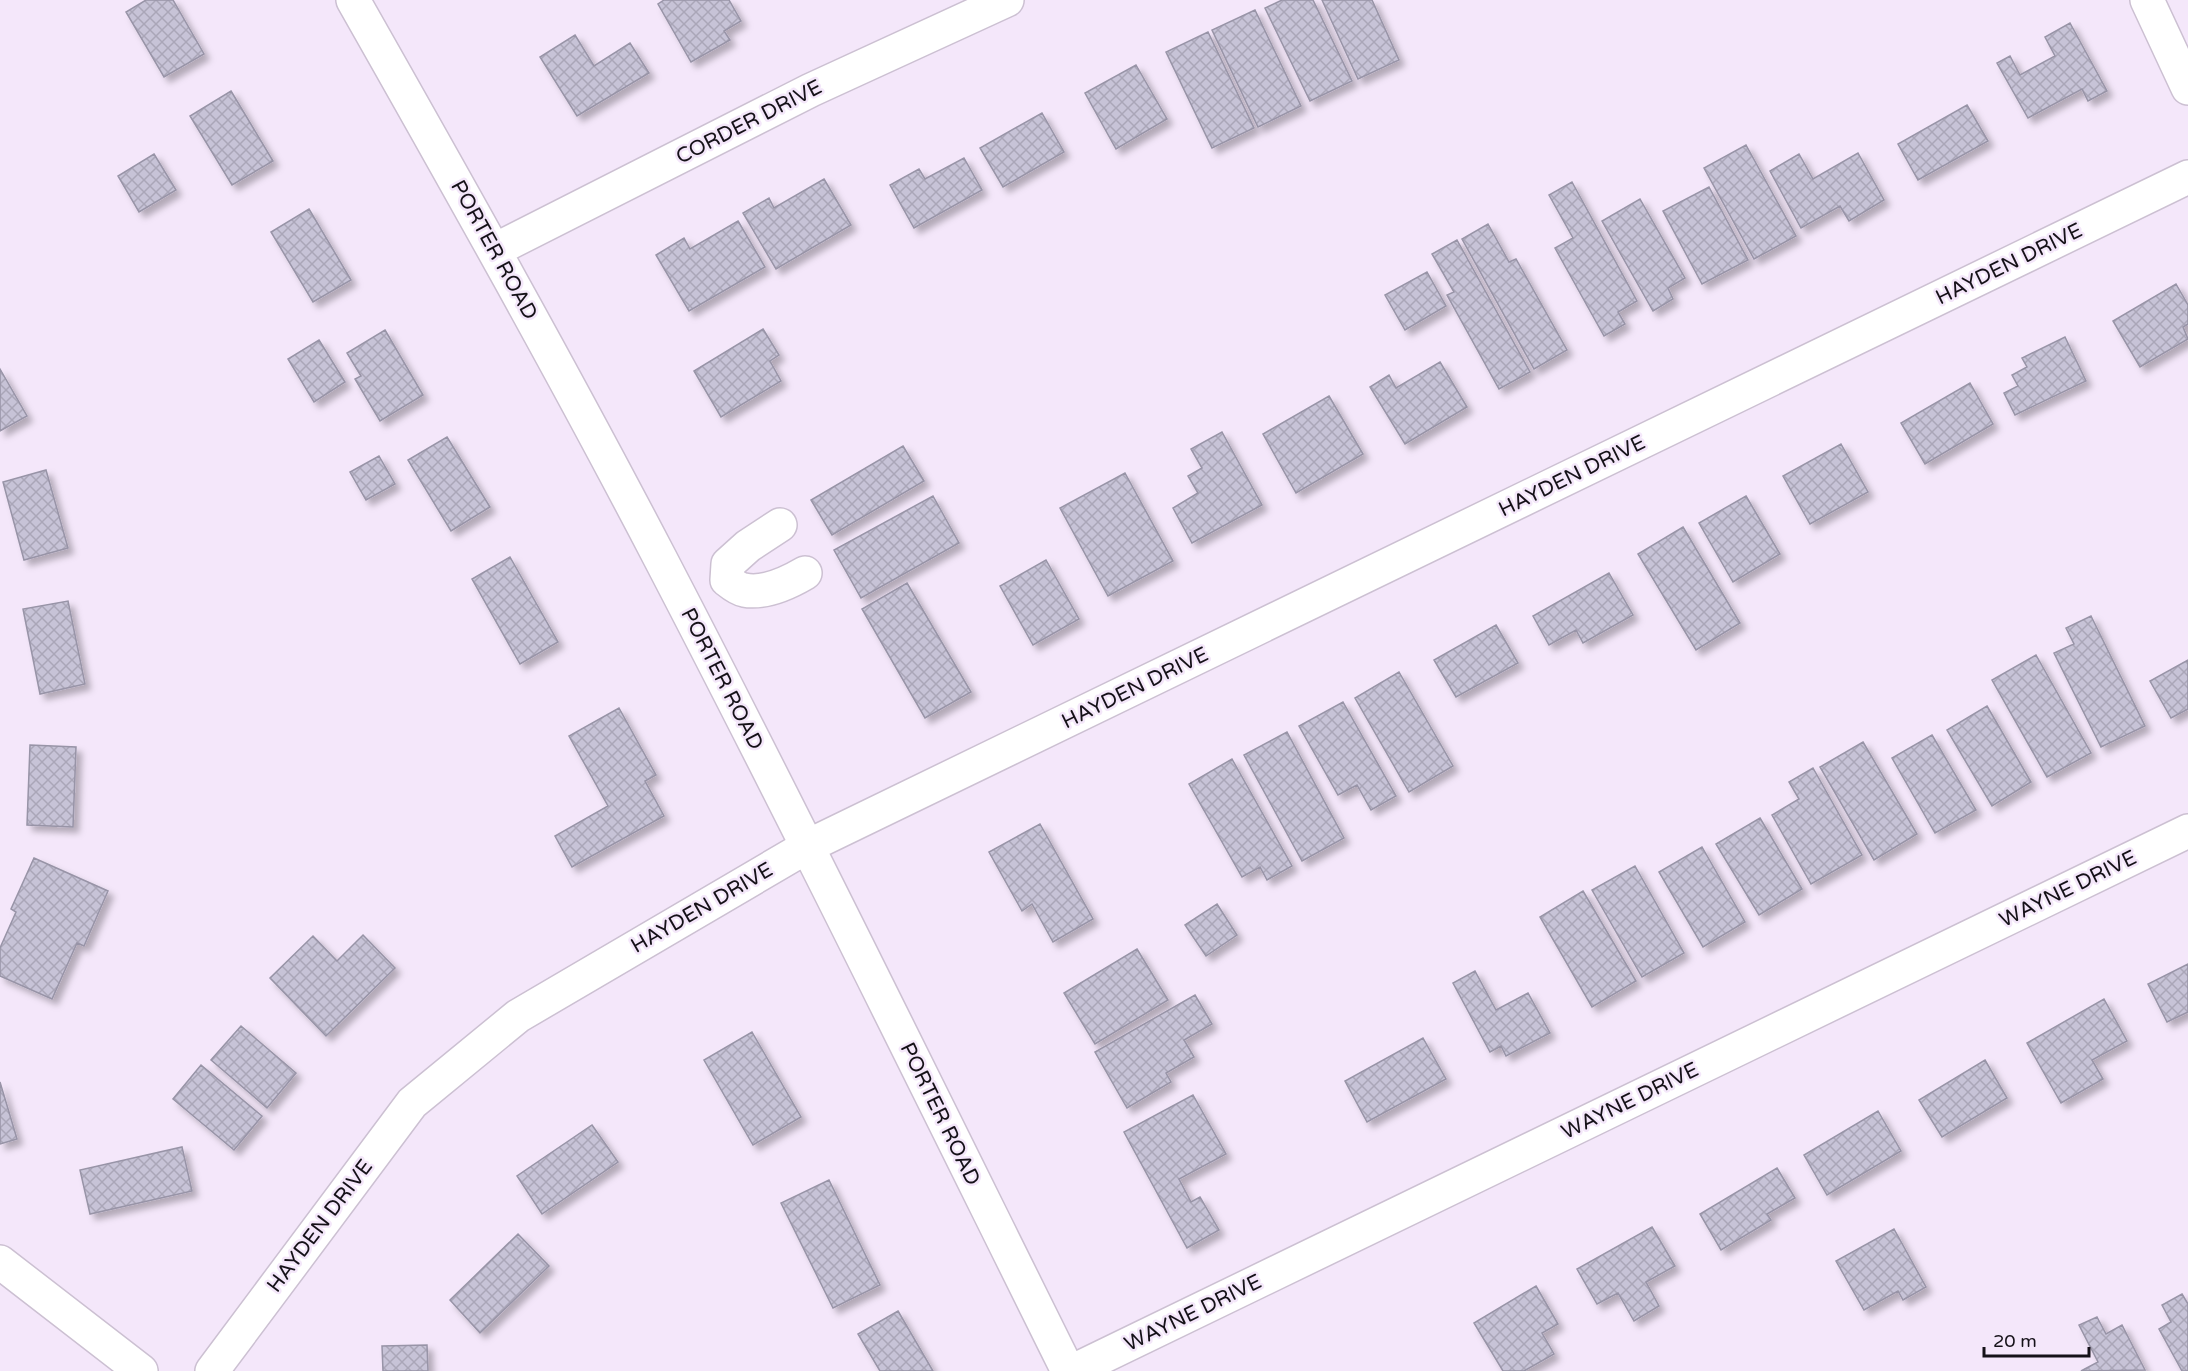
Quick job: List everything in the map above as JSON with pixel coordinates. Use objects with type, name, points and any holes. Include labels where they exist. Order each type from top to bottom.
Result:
[{"type":"street","name":"PORTER ROAD","points":[[353,0],[495,250],[684,604],[808,846],[1068,1371]]},
{"type":"street","name":"CORDER DRIVE","points":[[495,250],[811,90],[1007,0]]},
{"type":"street","points":[[2146,0],[2188,88]]},
{"type":"street","name":"HAYDEN DRIVE","points":[[212,1371],[412,1103],[518,1016],[808,846],[2188,177]]},
{"type":"street","points":[[727,580],[728,564],[748,546],[780,525]]},
{"type":"street","points":[[727,580],[742,590],[756,590],[783,584],[805,573]]},
{"type":"street","points":[[684,604],[727,580]]},
{"type":"street","name":"WAYNE DRIVE","points":[[1073,1371],[2188,831]]},
{"type":"street","points":[[0,1262],[141,1371]]},
{"type":"building","points":[[146,0],[173,0],[204,54],[164,77],[126,12]]},
{"type":"building","points":[[664,0],[729,0],[741,21],[724,31],[730,40],[691,62],[658,4]]},
{"type":"building","points":[[1282,0],[1313,0],[1352,81],[1310,101],[1265,8]]},
{"type":"building","points":[[1322,0],[1372,0],[1399,60],[1358,79]]},
{"type":"building","points":[[1255,10],[1301,106],[1258,127],[1212,30]]},
{"type":"building","points":[[2070,23],[2107,91],[2088,101],[2082,89],[2028,118],[1997,63],[2010,56],[2020,75],[2055,56],[2045,37]]},
{"type":"building","points":[[1208,32],[1254,128],[1212,148],[1166,52]]},
{"type":"building","points":[[575,35],[594,66],[630,43],[649,73],[577,116],[540,57]]},
{"type":"building","points":[[1136,65],[1167,119],[1116,149],[1085,93]]},
{"type":"building","points":[[231,91],[273,161],[232,185],[190,116]]},
{"type":"building","points":[[1967,105],[1988,141],[1918,180],[1898,144]]},
{"type":"building","points":[[1042,113],[1064,152],[1003,187],[980,148]]},
{"type":"building","points":[[1746,145],[1796,236],[1754,259],[1704,168]]},
{"type":"building","points":[[1858,153],[1884,200],[1849,221],[1840,206],[1801,228],[1770,171],[1799,154],[1813,179]]},
{"type":"building","points":[[154,154],[176,190],[139,212],[118,176]]},
{"type":"building","points":[[964,158],[982,190],[914,228],[890,185],[919,169],[925,179]]},
{"type":"building","points":[[824,179],[851,225],[776,269],[743,213],[769,198],[774,208]]},
{"type":"building","points":[[1572,182],[1637,301],[1618,312],[1625,324],[1604,336],[1555,248],[1573,238],[1549,195]]},
{"type":"building","points":[[1709,187],[1748,260],[1702,284],[1663,211]]},
{"type":"building","points":[[1640,199],[1685,278],[1668,288],[1673,299],[1653,311],[1602,221]]},
{"type":"building","points":[[309,209],[351,280],[313,302],[271,232]]},
{"type":"building","points":[[738,221],[765,267],[689,311],[656,255],[684,238],[690,249]]},
{"type":"building","points":[[1488,224],[1509,262],[1516,259],[1567,350],[1534,369],[1462,239]]},
{"type":"building","points":[[1457,240],[1530,372],[1499,389],[1447,295],[1454,292],[1432,254]]},
{"type":"building","points":[[1427,272],[1446,306],[1405,330],[1385,295]]},
{"type":"building","points":[[2176,284],[2188,305],[2188,324],[2183,327],[2188,339],[2140,367],[2113,321]]},
{"type":"building","points":[[763,329],[779,355],[770,361],[781,381],[721,417],[694,371]]},
{"type":"building","points":[[385,330],[423,395],[380,421],[355,379],[361,376],[347,353]]},
{"type":"building","points":[[2065,337],[2086,381],[2015,415],[2004,393],[2018,386],[2012,375],[2027,367],[2022,358]]},
{"type":"building","points":[[319,340],[345,382],[314,402],[288,359]]},
{"type":"building","points":[[1440,362],[1467,407],[1405,444],[1370,387],[1389,375],[1396,388]]},
{"type":"building","points":[[0,369],[27,416],[0,431]]},
{"type":"building","points":[[1970,383],[1993,424],[1925,464],[1901,423]]},
{"type":"building","points":[[1329,396],[1363,454],[1296,493],[1263,434]]},
{"type":"building","points":[[1222,432],[1262,505],[1192,543],[1173,508],[1198,493],[1188,476],[1202,468],[1191,449]]},
{"type":"building","points":[[447,437],[490,507],[451,531],[408,460]]},
{"type":"building","points":[[1841,444],[1868,492],[1810,524],[1783,476]]},
{"type":"building","points":[[903,446],[924,481],[832,535],[811,500]]},
{"type":"building","points":[[379,456],[395,484],[366,500],[350,472]]},
{"type":"building","points":[[46,470],[68,548],[24,560],[3,482]]},
{"type":"building","points":[[1125,473],[1173,561],[1108,596],[1060,508]]},
{"type":"building","points":[[933,496],[959,543],[861,598],[834,550]]},
{"type":"building","points":[[1746,496],[1780,554],[1733,582],[1699,523]]},
{"type":"building","points":[[1683,527],[1740,623],[1696,650],[1638,554]]},
{"type":"building","points":[[510,557],[558,642],[520,664],[472,579]]},
{"type":"building","points":[[1046,560],[1079,619],[1033,645],[1000,586]]},
{"type":"building","points":[[1609,573],[1633,615],[1583,643],[1576,630],[1549,645],[1533,616]]},
{"type":"building","points":[[907,583],[971,692],[925,718],[862,609]]},
{"type":"building","points":[[68,601],[85,684],[40,694],[23,609]]},
{"type":"building","points":[[2091,616],[2145,726],[2101,747],[2054,653],[2074,644],[2066,628]]},
{"type":"building","points":[[1496,625],[1518,663],[1456,697],[1434,660]]},
{"type":"building","points":[[2036,655],[2091,753],[2047,777],[1992,680]]},
{"type":"building","points":[[2188,660],[2188,709],[2171,718],[2150,681]]},
{"type":"building","points":[[1399,672],[1453,766],[1409,792],[1355,698]]},
{"type":"building","points":[[1343,702],[1396,796],[1371,810],[1357,785],[1338,795],[1299,726]]},
{"type":"building","points":[[1987,706],[2031,782],[1992,806],[1947,730]]},
{"type":"building","points":[[619,708],[656,775],[645,781],[664,816],[572,867],[555,836],[608,806],[569,736]]},
{"type":"building","points":[[1287,732],[1344,838],[1302,861],[1244,755]]},
{"type":"building","points":[[1932,735],[1976,810],[1935,833],[1892,758]]},
{"type":"building","points":[[1863,742],[1917,834],[1874,860],[1820,767]]},
{"type":"building","points":[[30,745],[76,747],[73,827],[27,825]]},
{"type":"building","points":[[1232,759],[1292,866],[1267,880],[1260,867],[1242,877],[1189,784]]},
{"type":"building","points":[[1813,768],[1862,855],[1811,884],[1772,815],[1799,799],[1789,782]]},
{"type":"building","points":[[1760,818],[1802,889],[1759,915],[1716,844]]},
{"type":"building","points":[[1040,824],[1093,919],[1053,942],[1032,904],[1022,911],[989,852]]},
{"type":"building","points":[[1702,847],[1745,922],[1703,947],[1659,872]]},
{"type":"building","points":[[34,858],[108,891],[84,946],[77,943],[52,999],[0,976],[0,948],[16,912],[11,909]]},
{"type":"building","points":[[1635,866],[1684,953],[1642,977],[1592,890]]},
{"type":"building","points":[[1583,891],[1636,981],[1592,1007],[1540,917]]},
{"type":"building","points":[[1217,904],[1237,935],[1206,956],[1185,925]]},
{"type":"building","points":[[363,935],[395,968],[326,1036],[270,978],[313,936],[337,961]]},
{"type":"building","points":[[1137,949],[1168,1000],[1095,1044],[1064,993]]},
{"type":"building","points":[[2188,964],[2188,1012],[2167,1022],[2148,984]]},
{"type":"building","points":[[1475,971],[1496,1010],[1528,993],[1550,1033],[1506,1056],[1501,1046],[1490,1052],[1453,983]]},
{"type":"building","points":[[1195,995],[1212,1024],[1184,1040],[1194,1057],[1166,1073],[1171,1082],[1127,1108],[1095,1052]]},
{"type":"building","points":[[2104,999],[2127,1041],[2092,1060],[2103,1079],[2061,1103],[2027,1043]]},
{"type":"building","points":[[241,1026],[296,1073],[267,1108],[211,1060]]},
{"type":"building","points":[[752,1032],[801,1117],[753,1145],[704,1060]]},
{"type":"building","points":[[1423,1038],[1446,1079],[1367,1122],[1345,1081]]},
{"type":"building","points":[[1985,1060],[2007,1098],[1942,1137],[1919,1100]]},
{"type":"building","points":[[201,1065],[262,1116],[234,1150],[173,1099]]},
{"type":"building","points":[[0,1082],[17,1139],[0,1144]]},
{"type":"building","points":[[1193,1095],[1226,1154],[1179,1179],[1191,1202],[1200,1197],[1219,1230],[1187,1248],[1124,1132]]},
{"type":"building","points":[[1878,1111],[1901,1151],[1827,1195],[1804,1155]]},
{"type":"building","points":[[592,1125],[618,1162],[542,1214],[517,1176]]},
{"type":"building","points":[[182,1147],[192,1191],[90,1214],[80,1170]]},
{"type":"building","points":[[1777,1168],[1795,1198],[1767,1214],[1771,1220],[1721,1250],[1700,1214]]},
{"type":"building","points":[[829,1180],[880,1285],[833,1308],[781,1203]]},
{"type":"building","points":[[1652,1227],[1675,1266],[1646,1282],[1659,1306],[1634,1321],[1618,1293],[1597,1304],[1577,1269]]},
{"type":"building","points":[[1894,1229],[1926,1287],[1903,1300],[1898,1291],[1864,1310],[1836,1261]]},
{"type":"building","points":[[518,1234],[549,1266],[480,1333],[450,1300]]},
{"type":"building","points":[[1536,1286],[1558,1324],[1542,1333],[1554,1354],[1524,1371],[1503,1371],[1474,1323]]},
{"type":"building","points":[[2182,1294],[2188,1304],[2188,1371],[2182,1371],[2159,1329],[2171,1322],[2162,1305]]},
{"type":"building","points":[[898,1311],[933,1371],[880,1371],[858,1334]]},
{"type":"building","points":[[2097,1317],[2106,1334],[2122,1325],[2145,1370],[2081,1371],[2098,1362],[2079,1325]]},
{"type":"building","points":[[427,1345],[428,1371],[383,1371],[382,1346]]}]
